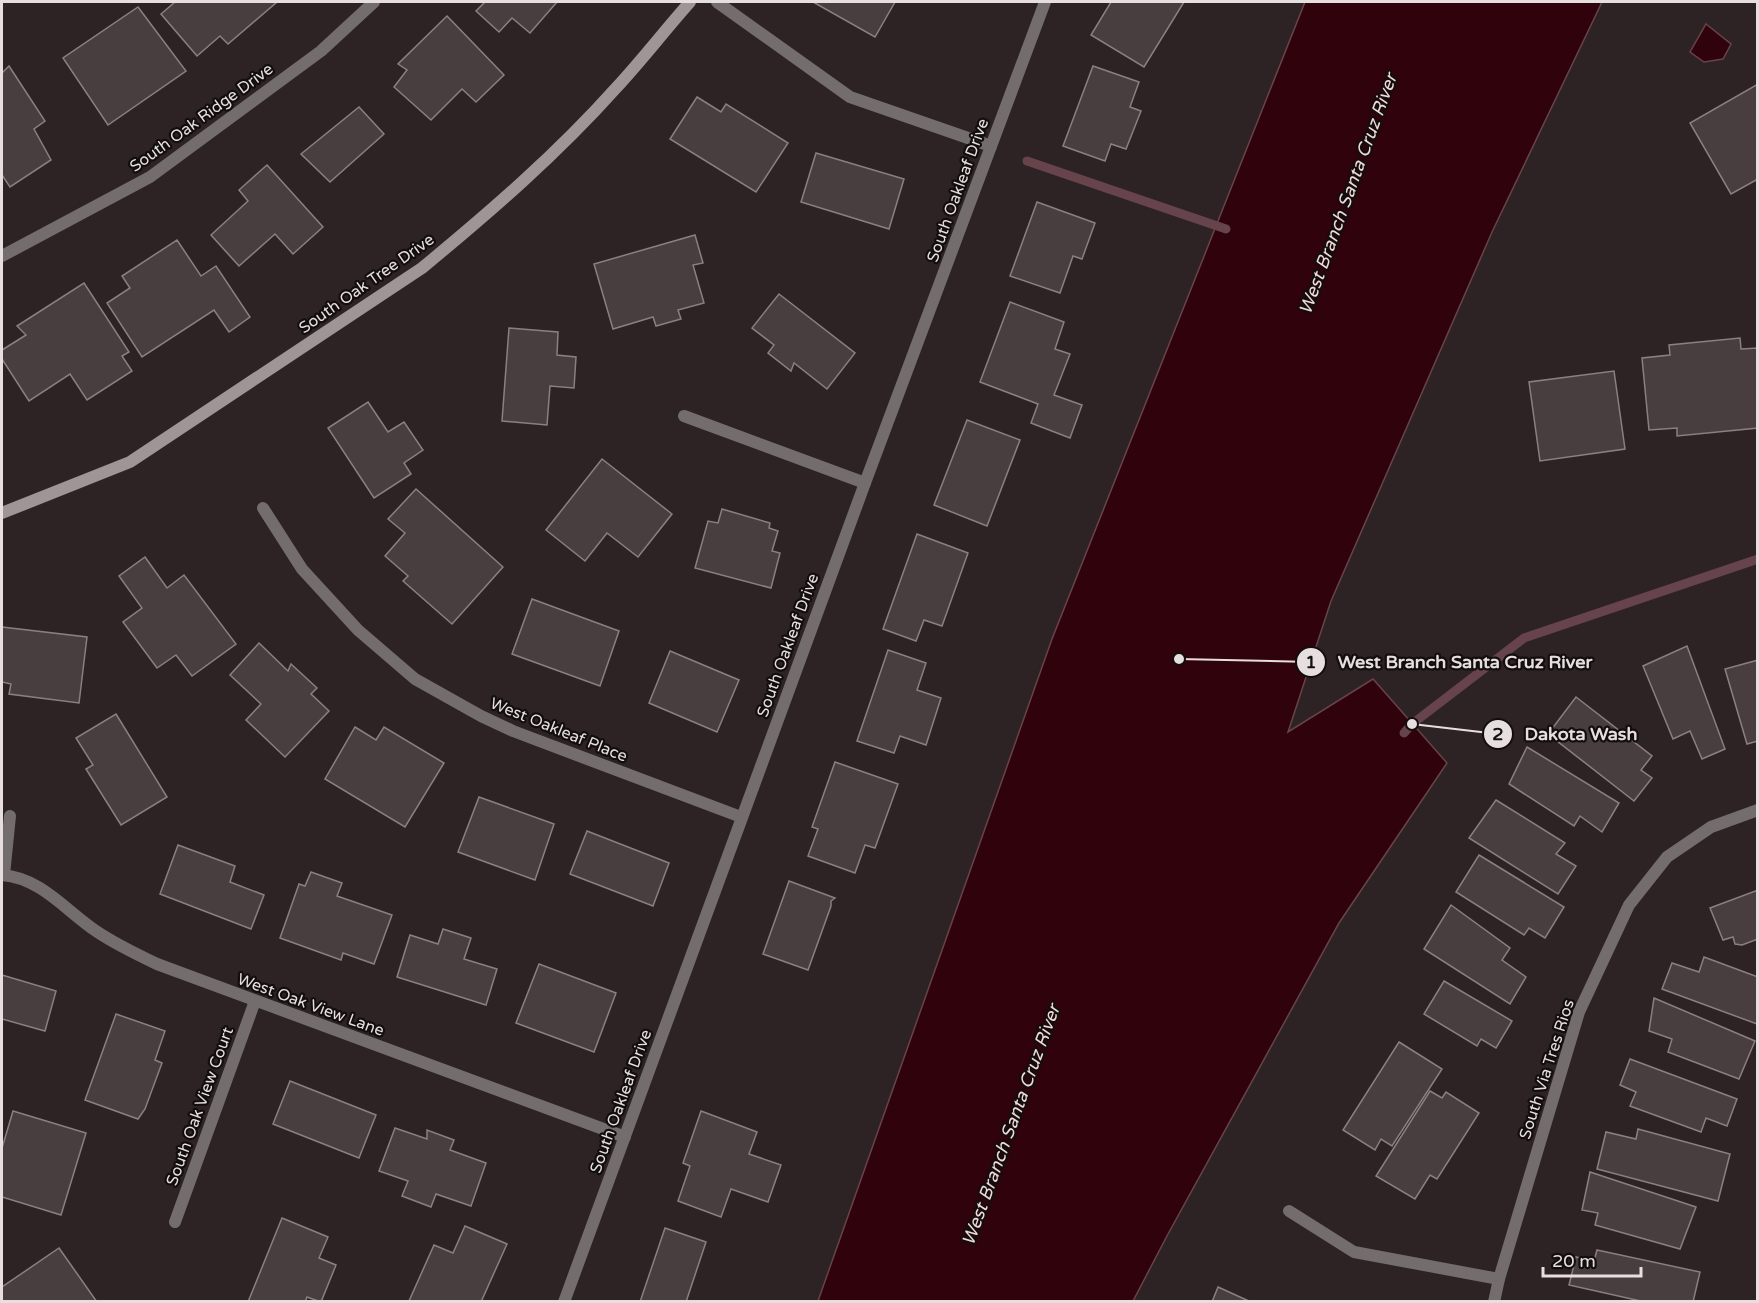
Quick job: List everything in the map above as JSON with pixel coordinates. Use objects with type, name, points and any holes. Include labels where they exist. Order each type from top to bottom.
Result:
[{"type":"street","name":"South Oak Ridge Drive","points":[[2,256],[150,177],[321,51],[374,2]]},
{"type":"street","name":"South Oak Tree Drive","points":[[2,513],[130,462],[422,268],[552,154],[615,90],[690,2]]},
{"type":"street","points":[[717,2],[850,97],[991,146]]},
{"type":"street","name":"South Oakleaf Drive","points":[[564,1302],[741,817],[1045,2]]},
{"type":"street","points":[[684,416],[865,483]]},
{"type":"street","name":"West Oakleaf Place","points":[[263,508],[302,569],[357,630],[416,679],[481,716],[513,731],[741,817]]},
{"type":"street","name":"South Via Tres Rios","points":[[1494,1302],[1579,1012],[1629,905],[1667,857],[1711,827],[1758,810]]},
{"type":"street","points":[[3,875],[10,816]]},
{"type":"street","name":"West Oak View Lane","points":[[3,875],[34,883],[95,930],[127,950],[157,964],[625,1137]]},
{"type":"street","name":"South Oak View Court","points":[[175,1222],[255,1001]]},
{"type":"street","points":[[1289,1211],[1354,1252],[1499,1279]]},
{"type":"water","name":"West Branch Santa Cruz River","points":[[1305,2],[1602,2],[1492,232],[1331,601],[1288,732],[1373,679],[1447,763],[1339,923],[1133,1301],[818,1301],[1052,639]]},
{"type":"water","points":[[1706,24],[1731,44],[1723,59],[1704,62],[1690,52]]},
{"type":"building","points":[[175,2],[277,2],[228,44],[220,36],[197,56],[161,14]]},
{"type":"building","points":[[485,2],[557,2],[530,33],[512,18],[499,32],[476,11]]},
{"type":"building","points":[[813,2],[895,2],[875,37]]},
{"type":"building","points":[[1111,2],[1184,2],[1144,67],[1091,35]]},
{"type":"building","points":[[138,7],[186,71],[108,125],[63,58]]},
{"type":"building","points":[[447,16],[504,75],[476,102],[462,89],[431,120],[394,87],[407,70],[398,64]]},
{"type":"building","points":[[9,66],[45,121],[34,129],[51,160],[10,187],[2,175],[2,73]]},
{"type":"building","points":[[1093,66],[1139,82],[1130,107],[1141,111],[1126,149],[1111,144],[1105,161],[1063,146]]},
{"type":"building","points":[[1758,84],[1758,179],[1731,194],[1690,123]]},
{"type":"building","points":[[697,97],[721,112],[726,104],[788,143],[756,192],[670,139]]},
{"type":"building","points":[[359,107],[384,134],[330,182],[301,154]]},
{"type":"building","points":[[816,153],[904,179],[889,229],[801,202]]},
{"type":"building","points":[[267,165],[323,227],[293,254],[275,234],[239,266],[211,235],[248,201],[239,190]]},
{"type":"building","points":[[1037,202],[1095,223],[1082,259],[1073,256],[1060,293],[1010,276]]},
{"type":"building","points":[[695,235],[703,263],[693,265],[704,303],[678,310],[681,319],[656,326],[653,317],[613,329],[594,264]]},
{"type":"building","points":[[177,240],[201,276],[216,266],[250,317],[229,332],[214,310],[142,357],[107,303],[130,288],[122,276]]},
{"type":"building","points":[[84,283],[129,352],[122,356],[132,371],[87,400],[70,374],[29,401],[2,359],[2,350],[26,335],[17,326]]},
{"type":"building","points":[[779,294],[855,353],[827,389],[794,363],[791,371],[768,353],[774,345],[752,328]]},
{"type":"building","points":[[1010,302],[1064,322],[1055,349],[1070,354],[1054,395],[1082,405],[1070,438],[1031,423],[1038,404],[980,382]]},
{"type":"building","points":[[509,328],[558,332],[557,355],[576,357],[574,388],[550,386],[547,425],[502,421]]},
{"type":"building","points":[[1740,338],[1741,349],[1758,348],[1758,428],[1677,436],[1677,428],[1649,430],[1642,358],[1670,355],[1669,345]]},
{"type":"building","points":[[1614,371],[1625,449],[1540,461],[1529,382]]},
{"type":"building","points":[[368,402],[388,432],[404,422],[423,450],[404,463],[411,474],[374,498],[328,428]]},
{"type":"building","points":[[967,420],[1020,440],[987,526],[934,505]]},
{"type":"building","points":[[602,459],[672,514],[638,557],[607,533],[585,561],[546,530]]},
{"type":"building","points":[[416,489],[503,567],[452,624],[403,581],[408,576],[385,556],[405,533],[388,519]]},
{"type":"building","points":[[722,509],[770,523],[769,528],[778,531],[772,551],[780,553],[771,588],[695,568],[708,521],[718,523]]},
{"type":"building","points":[[917,534],[968,553],[942,626],[924,620],[916,641],[883,629]]},
{"type":"building","points":[[145,557],[167,588],[184,575],[236,644],[192,676],[176,655],[157,668],[123,622],[142,608],[119,576]]},
{"type":"building","points":[[532,599],[619,631],[600,686],[512,654]]},
{"type":"building","points":[[2,627],[87,637],[79,703],[9,694],[11,684],[2,682]]},
{"type":"building","points":[[259,643],[288,671],[291,664],[317,688],[311,694],[329,711],[285,757],[246,720],[261,704],[230,675]]},
{"type":"building","points":[[1687,646],[1725,749],[1702,759],[1690,731],[1673,739],[1643,666]]},
{"type":"building","points":[[888,650],[926,663],[917,690],[941,698],[926,745],[900,736],[894,753],[857,741]]},
{"type":"building","points":[[670,651],[739,680],[717,732],[649,703]]},
{"type":"building","points":[[1758,660],[1758,741],[1747,744],[1725,669]]},
{"type":"building","points":[[1576,697],[1652,756],[1641,770],[1652,778],[1634,801],[1548,734]]},
{"type":"building","points":[[116,714],[167,797],[121,825],[86,769],[93,765],[76,738]]},
{"type":"building","points":[[355,727],[376,740],[384,727],[444,763],[405,827],[325,779]]},
{"type":"building","points":[[1527,747],[1619,803],[1602,832],[1580,816],[1574,826],[1509,784]]},
{"type":"building","points":[[835,762],[898,784],[875,848],[865,845],[855,873],[808,856],[818,829],[812,827]]},
{"type":"building","points":[[479,797],[554,824],[535,880],[458,852]]},
{"type":"building","points":[[1496,800],[1565,843],[1556,854],[1576,866],[1558,894],[1469,838]]},
{"type":"building","points":[[587,831],[669,863],[653,906],[570,874]]},
{"type":"building","points":[[178,845],[235,866],[230,882],[264,895],[251,929],[160,894]]},
{"type":"building","points":[[1479,855],[1564,907],[1545,938],[1529,928],[1524,935],[1456,892]]},
{"type":"building","points":[[311,872],[342,883],[337,896],[392,915],[374,964],[343,953],[341,960],[280,938],[299,884],[305,886]]},
{"type":"building","points":[[789,881],[835,898],[831,901],[808,970],[763,954]]},
{"type":"building","points":[[1758,890],[1758,939],[1742,945],[1735,944],[1733,937],[1723,940],[1710,908]]},
{"type":"building","points":[[1451,905],[1510,948],[1502,960],[1526,977],[1510,1004],[1424,949]]},
{"type":"building","points":[[443,929],[471,938],[464,959],[497,969],[486,1005],[397,977],[410,935],[438,944]]},
{"type":"building","points":[[1704,957],[1758,977],[1757,1024],[1662,989],[1672,963],[1699,972]]},
{"type":"building","points":[[539,964],[616,993],[594,1052],[516,1023]]},
{"type":"building","points":[[2,975],[56,991],[45,1031],[2,1019]]},
{"type":"building","points":[[1444,981],[1512,1021],[1496,1048],[1481,1039],[1477,1046],[1424,1014]]},
{"type":"building","points":[[1654,998],[1755,1041],[1739,1079],[1668,1052],[1672,1039],[1649,1031]]},
{"type":"building","points":[[116,1014],[165,1031],[155,1060],[162,1063],[145,1109],[138,1119],[85,1100]]},
{"type":"building","points":[[1399,1042],[1442,1069],[1392,1146],[1381,1139],[1375,1150],[1343,1130]]},
{"type":"building","points":[[1630,1059],[1737,1099],[1727,1126],[1706,1118],[1701,1132],[1630,1106],[1636,1092],[1620,1085]]},
{"type":"building","points":[[290,1081],[376,1115],[359,1158],[273,1124]]},
{"type":"building","points":[[1430,1091],[1442,1098],[1446,1092],[1479,1113],[1437,1179],[1430,1175],[1415,1199],[1376,1176]]},
{"type":"building","points":[[13,1111],[86,1133],[61,1215],[2,1197],[2,1148]]},
{"type":"building","points":[[701,1111],[757,1132],[749,1154],[781,1165],[768,1202],[731,1189],[721,1217],[678,1201],[690,1166],[683,1163]]},
{"type":"building","points":[[395,1128],[427,1139],[427,1130],[454,1140],[450,1150],[486,1163],[471,1206],[436,1194],[431,1207],[402,1196],[408,1181],[379,1171]]},
{"type":"building","points":[[1638,1129],[1730,1154],[1718,1201],[1597,1169],[1606,1132],[1636,1139]]},
{"type":"building","points":[[1590,1172],[1696,1207],[1680,1249],[1595,1225],[1598,1213],[1582,1210]]},
{"type":"building","points":[[282,1218],[328,1237],[319,1258],[336,1265],[321,1302],[307,1297],[305,1302],[248,1302]]},
{"type":"building","points":[[465,1226],[507,1244],[481,1302],[409,1301],[434,1245],[453,1253]]},
{"type":"building","points":[[665,1228],[706,1242],[686,1302],[640,1302]]},
{"type":"building","points":[[59,1248],[97,1302],[2,1302],[2,1287]]},
{"type":"building","points":[[1597,1250],[1700,1272],[1693,1302],[1645,1302],[1569,1285],[1576,1257],[1594,1261]]},
{"type":"building","points":[[1218,1287],[1251,1302],[1212,1302]]},
{"type":"waterway","points":[[1027,161],[1226,229]]},
{"type":"waterway","points":[[1404,733],[1412,724],[1524,638],[1758,559]]},
{"type":"place","name":"West Branch Santa Cruz River","points":[[1179,659]]},
{"type":"place","name":"Dakota Wash","points":[[1412,724]]}]
